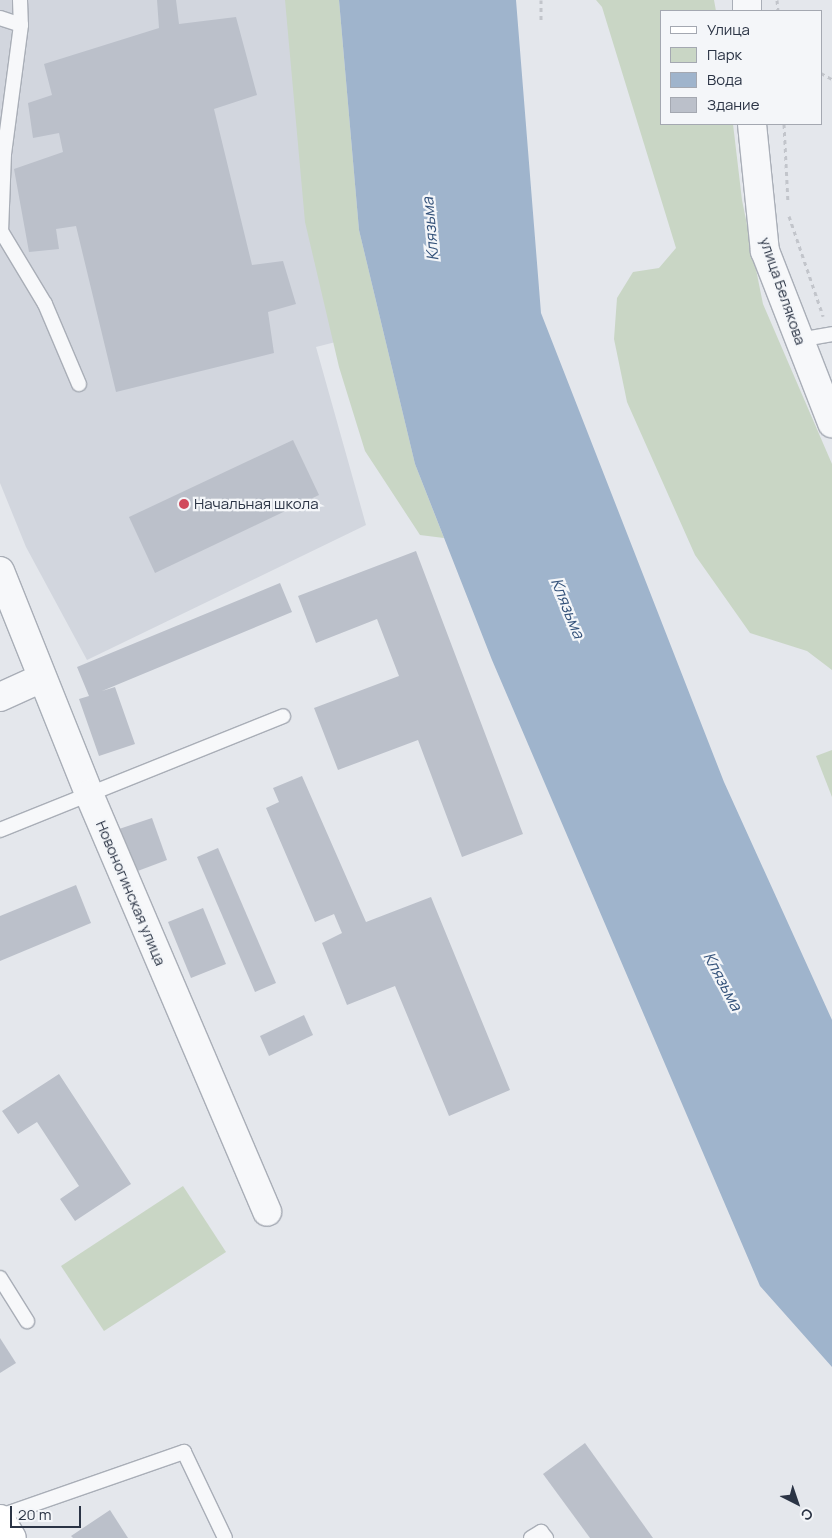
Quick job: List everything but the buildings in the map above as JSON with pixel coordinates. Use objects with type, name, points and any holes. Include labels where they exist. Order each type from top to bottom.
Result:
[{"type":"main road","points":[[0,1517],[12,1538]]},
{"type":"street","name":"улица Белякова","points":[[752,125],[766,251],[832,423]]},
{"type":"street","name":"Новоногинская улица","points":[[0,571],[89,794],[267,1212]]},
{"type":"street","points":[[0,697],[42,678]]},
{"type":"lane","points":[[20,0],[21,25],[4,154],[1,231],[45,304],[79,384]]},
{"type":"lane","points":[[0,18],[21,25]]},
{"type":"lane","points":[[799,340],[831,334]]},
{"type":"lane","points":[[0,830],[283,716]]},
{"type":"lane","points":[[0,1278],[27,1321]]},
{"type":"lane","points":[[0,1517],[184,1452],[225,1538]]},
{"type":"lane","points":[[531,1538],[541,1532],[546,1538]]},
{"type":"path","points":[[541,0],[541,20]]},
{"type":"path","points":[[784,125],[789,216],[831,334]]},
{"type":"shaded area","points":[[0,0],[303,0],[367,334],[316,347],[366,525],[87,660],[26,547],[0,483]]},
{"type":"green space","points":[[285,0],[339,0],[359,230],[415,464],[444,538],[420,535],[365,451],[339,367],[305,222]]},
{"type":"green space","points":[[596,0],[714,0],[716,10],[660,10],[660,125],[733,125],[742,200],[763,304],[832,464],[832,670],[807,651],[750,633],[695,555],[627,402],[614,339],[617,298],[633,272],[659,268],[676,248],[602,7]]},
{"type":"green space","points":[[832,750],[832,797],[816,756]]},
{"type":"green space","points":[[183,1186],[226,1252],[104,1331],[61,1266]]},
{"type":"water","name":"Клязьма","points":[[339,0],[516,0],[541,313],[724,782],[832,1020],[832,1367],[760,1286],[492,660],[415,464],[359,230]]},
{"type":"place","name":"Начальная школа","points":[[184,504]]}]
